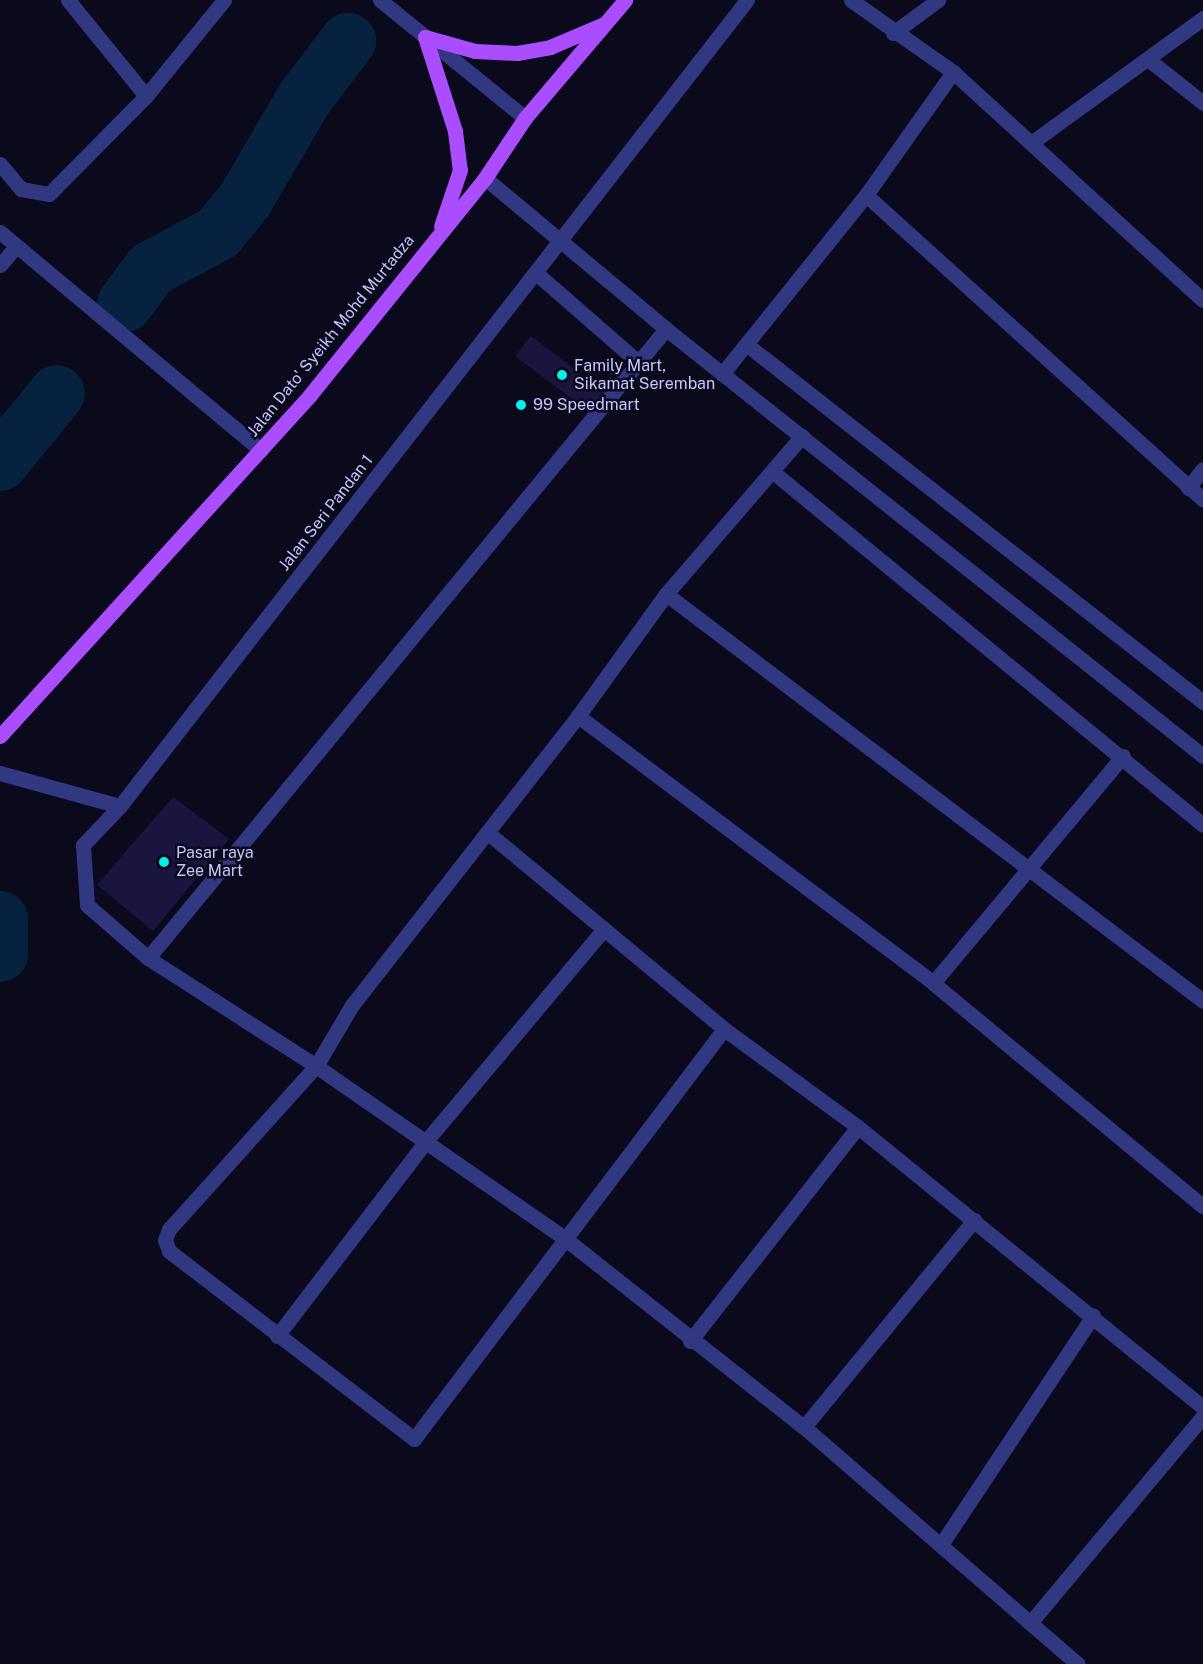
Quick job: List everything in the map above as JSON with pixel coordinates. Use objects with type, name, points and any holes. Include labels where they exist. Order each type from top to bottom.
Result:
[{"type":"main road","name":"Jalan Dato' Syeikh Mohd Murtadza","points":[[0,736],[261,450],[485,178],[525,118],[625,0]]},
{"type":"main road","points":[[425,37],[475,51],[517,53],[549,47],[607,23]]},
{"type":"main road","points":[[425,37],[455,131],[460,170],[438,235]]},
{"type":"street","points":[[68,0],[146,96]]},
{"type":"street","points":[[0,164],[21,189],[49,194],[146,96],[224,0]]},
{"type":"street","points":[[380,0],[525,118]]},
{"type":"street","name":"Jalan Seri Pandan 1","points":[[747,0],[120,806],[83,845],[81,877],[87,906],[148,958],[316,1066],[563,1238],[690,1341],[804,1427],[942,1543],[1078,1664]]},
{"type":"street","points":[[851,0],[893,33],[953,72],[1203,300]]},
{"type":"street","points":[[893,33],[938,0]]},
{"type":"street","points":[[1030,143],[1149,60],[1203,18]]},
{"type":"street","points":[[1149,60],[1203,103]]},
{"type":"street","points":[[722,374],[866,195],[953,72]]},
{"type":"street","points":[[485,178],[666,329],[1203,756]]},
{"type":"street","points":[[866,195],[1188,488],[1203,499]]},
{"type":"street","points":[[0,232],[14,249],[261,450]]},
{"type":"street","points":[[0,265],[14,249]]},
{"type":"street","points":[[536,273],[638,362]]},
{"type":"street","points":[[148,958],[666,329]]},
{"type":"street","points":[[746,344],[1203,702]]},
{"type":"street","points":[[724,1029],[563,1238],[414,1439],[169,1251],[165,1240],[168,1229],[316,1066],[351,1005],[578,716],[666,594],[773,472],[801,436]]},
{"type":"street","points":[[1188,488],[1203,469]]},
{"type":"street","points":[[773,472],[1123,756],[1203,825]]},
{"type":"street","points":[[666,594],[1203,1001]]},
{"type":"street","points":[[578,716],[933,983],[1203,1206]]},
{"type":"street","points":[[933,983],[1026,866],[1123,756]]},
{"type":"street","points":[[0,773],[120,806]]},
{"type":"street","points":[[487,832],[724,1029],[858,1127],[1203,1407]]},
{"type":"street","points":[[277,1336],[426,1141],[604,929]]},
{"type":"street","points":[[690,1341],[858,1127]]},
{"type":"street","points":[[804,1427],[974,1220]]},
{"type":"street","points":[[942,1543],[1093,1316]]},
{"type":"street","points":[[1030,1623],[1203,1416]]},
{"type":"building","name":"Family Mart, Sikamat Seremban","points":[[531,336],[608,394],[592,414],[515,356]]},
{"type":"building","name":"Pasar raya Zee Mart","points":[[173,797],[229,839],[153,931],[97,885]]},
{"type":"waterway","points":[[125,304],[151,269],[218,233],[245,200],[304,99],[348,41]]},
{"type":"waterway","points":[[0,463],[57,393]]},
{"type":"waterway","points":[[0,919],[0,954]]},
{"type":"place","name":"Family Mart, Sikamat Seremban","points":[[562,375]]},
{"type":"place","name":"99 Speedmart","points":[[521,405]]},
{"type":"place","name":"Pasar raya Zee Mart","points":[[164,862]]}]
